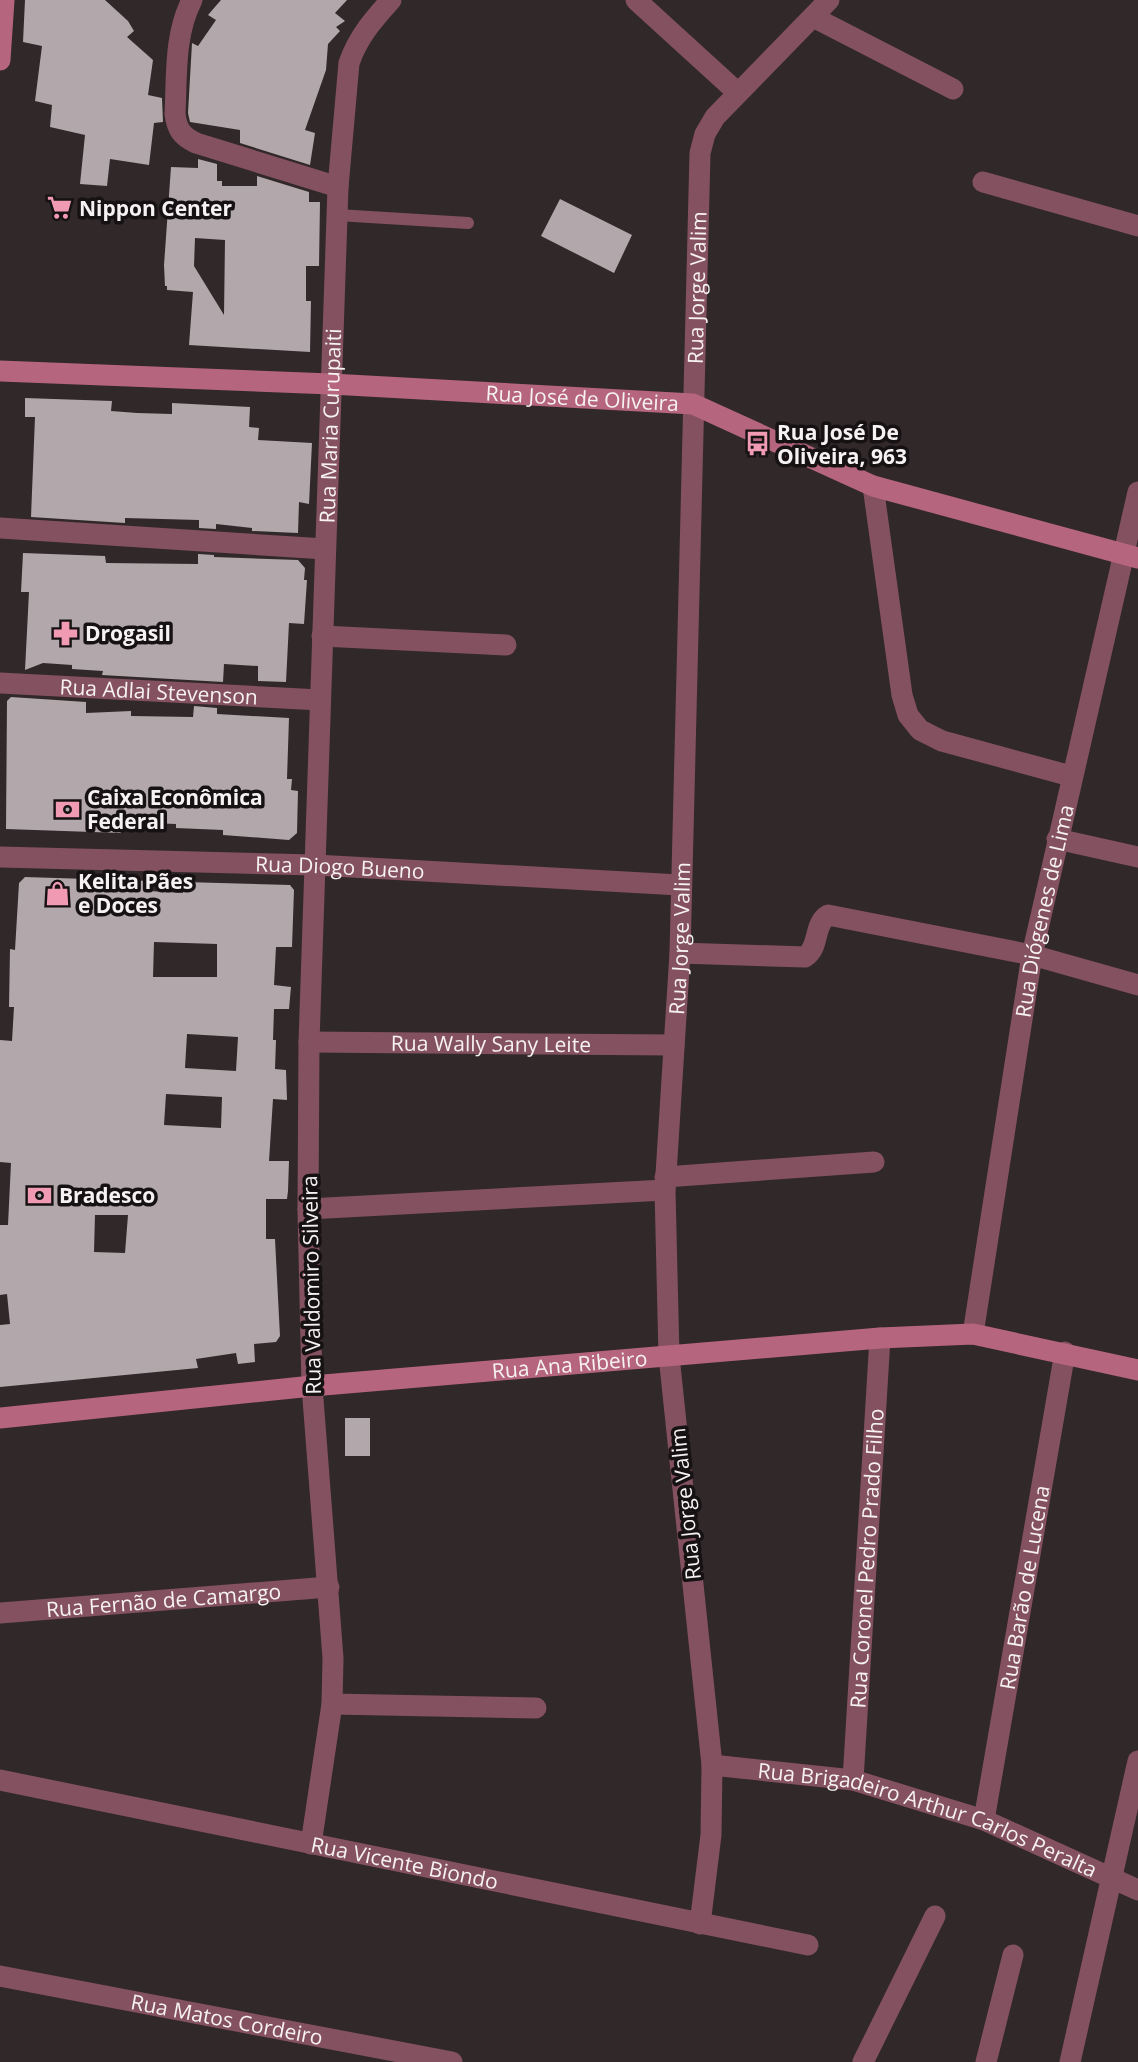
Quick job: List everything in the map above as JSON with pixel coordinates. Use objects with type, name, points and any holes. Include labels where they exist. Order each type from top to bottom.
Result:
[{"type":"street","points":[[0,60],[4,0]]},
{"type":"street","points":[[192,0],[183,17],[180,34],[175,114],[177,126],[183,136],[196,143],[338,187]]},
{"type":"street","name":"Rua Maria Curupaiti","points":[[315,865],[338,187],[349,63],[366,28],[391,0]]},
{"type":"street","points":[[636,0],[738,93]]},
{"type":"street","name":"Rua Jorge Valim","points":[[700,1924],[711,1835],[712,1765],[669,1356],[665,1184],[680,953],[699,153],[705,134],[715,117],[829,0]]},
{"type":"street","points":[[813,17],[953,89]]},
{"type":"street","points":[[983,182],[1138,226]]},
{"type":"street","name":"Rua José de Oliveira","points":[[0,371],[331,384],[693,404],[873,486],[1130,556]]},
{"type":"street","points":[[873,486],[902,695],[908,715],[920,730],[942,741],[1071,776]]},
{"type":"street","name":"Rua Diógenes de Lima","points":[[973,1334],[1032,955],[1071,776],[1130,556],[1138,492]]},
{"type":"street","points":[[0,528],[325,549]]},
{"type":"street","points":[[322,636],[506,645]]},
{"type":"street","name":"Rua Adlai Stevenson","points":[[0,683],[320,700]]},
{"type":"street","points":[[1057,839],[1138,857]]},
{"type":"street","name":"Rua Diogo Bueno","points":[[0,857],[315,865],[680,885]]},
{"type":"street","name":"Rua Valdomiro Silveira","points":[[311,1844],[332,1704],[333,1658],[312,1386],[308,1209],[309,1042],[315,865]]},
{"type":"street","points":[[680,953],[805,957],[812,950],[821,921],[828,915],[1032,955],[1138,985]]},
{"type":"street","name":"Rua Wally Sany Leite","points":[[309,1042],[674,1045]]},
{"type":"street","points":[[308,1209],[665,1184],[874,1162]]},
{"type":"street","name":"Rua Ana Ribeiro","points":[[0,1418],[312,1386],[880,1338],[973,1334],[1138,1370]]},
{"type":"street","name":"Rua Coronel Pedro Prado Filho","points":[[853,1780],[880,1338]]},
{"type":"street","name":"Rua Barão de Lucena","points":[[984,1820],[1065,1352]]},
{"type":"street","name":"Rua Fernão de Camargo","points":[[0,1613],[329,1587]]},
{"type":"street","points":[[332,1704],[537,1708]]},
{"type":"street","points":[[1070,2062],[1138,1761]]},
{"type":"street","name":"Rua Brigadeiro Arthur Carlos Peralta","points":[[712,1765],[853,1780],[984,1820],[1138,1889]]},
{"type":"street","name":"Rua Vicente Biondo","points":[[0,1780],[808,1945]]},
{"type":"street","points":[[863,2062],[935,1916]]},
{"type":"street","points":[[986,2062],[1013,1955]]},
{"type":"street","name":"Rua Matos Cordeiro","points":[[0,1976],[452,2062]]},
{"type":"lane","points":[[337,215],[468,223]]},
{"type":"building","points":[[25,0],[105,0],[128,21],[134,31],[127,37],[153,60],[148,95],[162,98],[163,122],[154,123],[149,165],[110,159],[107,186],[80,184],[85,135],[50,127],[52,105],[35,101],[42,46],[23,42]]},
{"type":"building","points":[[221,0],[347,0],[335,13],[345,21],[336,27],[340,31],[328,44],[326,70],[305,130],[315,133],[310,165],[240,143],[240,130],[190,122],[188,113],[192,43],[198,46],[216,20],[208,15]]},
{"type":"building","points":[[198,159],[217,164],[217,181],[222,181],[222,186],[257,186],[257,176],[309,192],[309,202],[320,202],[319,266],[306,266],[306,301],[311,301],[310,352],[189,345],[193,292],[167,290],[164,265],[171,167],[198,168]],"holes":[[[195,238],[225,240],[224,315],[194,266]]]},
{"type":"building","points":[[560,199],[632,235],[614,273],[541,236]]},
{"type":"building","points":[[25,398],[112,401],[111,411],[137,413],[172,414],[172,403],[250,407],[249,427],[259,428],[258,440],[312,443],[309,504],[299,502],[298,533],[252,531],[252,528],[216,524],[216,529],[199,528],[199,520],[125,518],[125,523],[31,517],[35,417],[25,417]]},
{"type":"building","points":[[23,553],[105,556],[106,563],[198,564],[198,554],[298,560],[305,568],[304,580],[307,580],[304,624],[289,623],[286,682],[258,681],[258,666],[224,664],[223,682],[102,675],[103,671],[72,669],[72,665],[43,663],[25,670],[29,592],[21,592]]},
{"type":"building","points":[[11,697],[86,702],[86,713],[131,711],[131,716],[193,717],[194,706],[217,708],[217,714],[289,718],[287,779],[292,779],[291,790],[298,791],[297,833],[289,840],[223,835],[223,830],[176,828],[176,824],[122,822],[121,833],[6,829],[7,701]]},
{"type":"building","points":[[25,877],[150,881],[149,891],[183,893],[184,882],[290,885],[294,890],[292,947],[276,947],[274,985],[291,987],[289,1009],[274,1009],[275,1069],[286,1070],[287,1100],[273,1099],[269,1161],[289,1161],[288,1191],[287,1199],[266,1199],[266,1239],[275,1239],[280,1336],[276,1342],[254,1344],[255,1362],[238,1364],[236,1353],[196,1359],[198,1368],[0,1387],[0,1325],[10,1324],[7,1294],[0,1295],[0,1225],[8,1225],[11,1163],[0,1162],[0,1040],[12,1041],[14,1007],[9,1007],[10,949],[15,950],[19,883]],"holes":[[[154,942],[217,944],[217,977],[153,977]],[[187,1034],[238,1037],[236,1071],[185,1068]],[[166,1094],[222,1097],[221,1128],[164,1125]],[[95,1215],[128,1215],[125,1253],[94,1252]]]},
{"type":"building","points":[[345,1418],[370,1418],[370,1456],[345,1456]]},
{"type":"place","name":"Nippon Center","points":[[59,208]]},
{"type":"place","name":"Rua José De Oliveira, 963","points":[[757,444]]},
{"type":"place","name":"Drogasil","points":[[65,633]]},
{"type":"place","name":"Caixa Econômica Federal","points":[[67,809]]},
{"type":"place","name":"Kelita Pães e Doces","points":[[58,893]]},
{"type":"place","name":"Bradesco","points":[[39,1195]]}]
